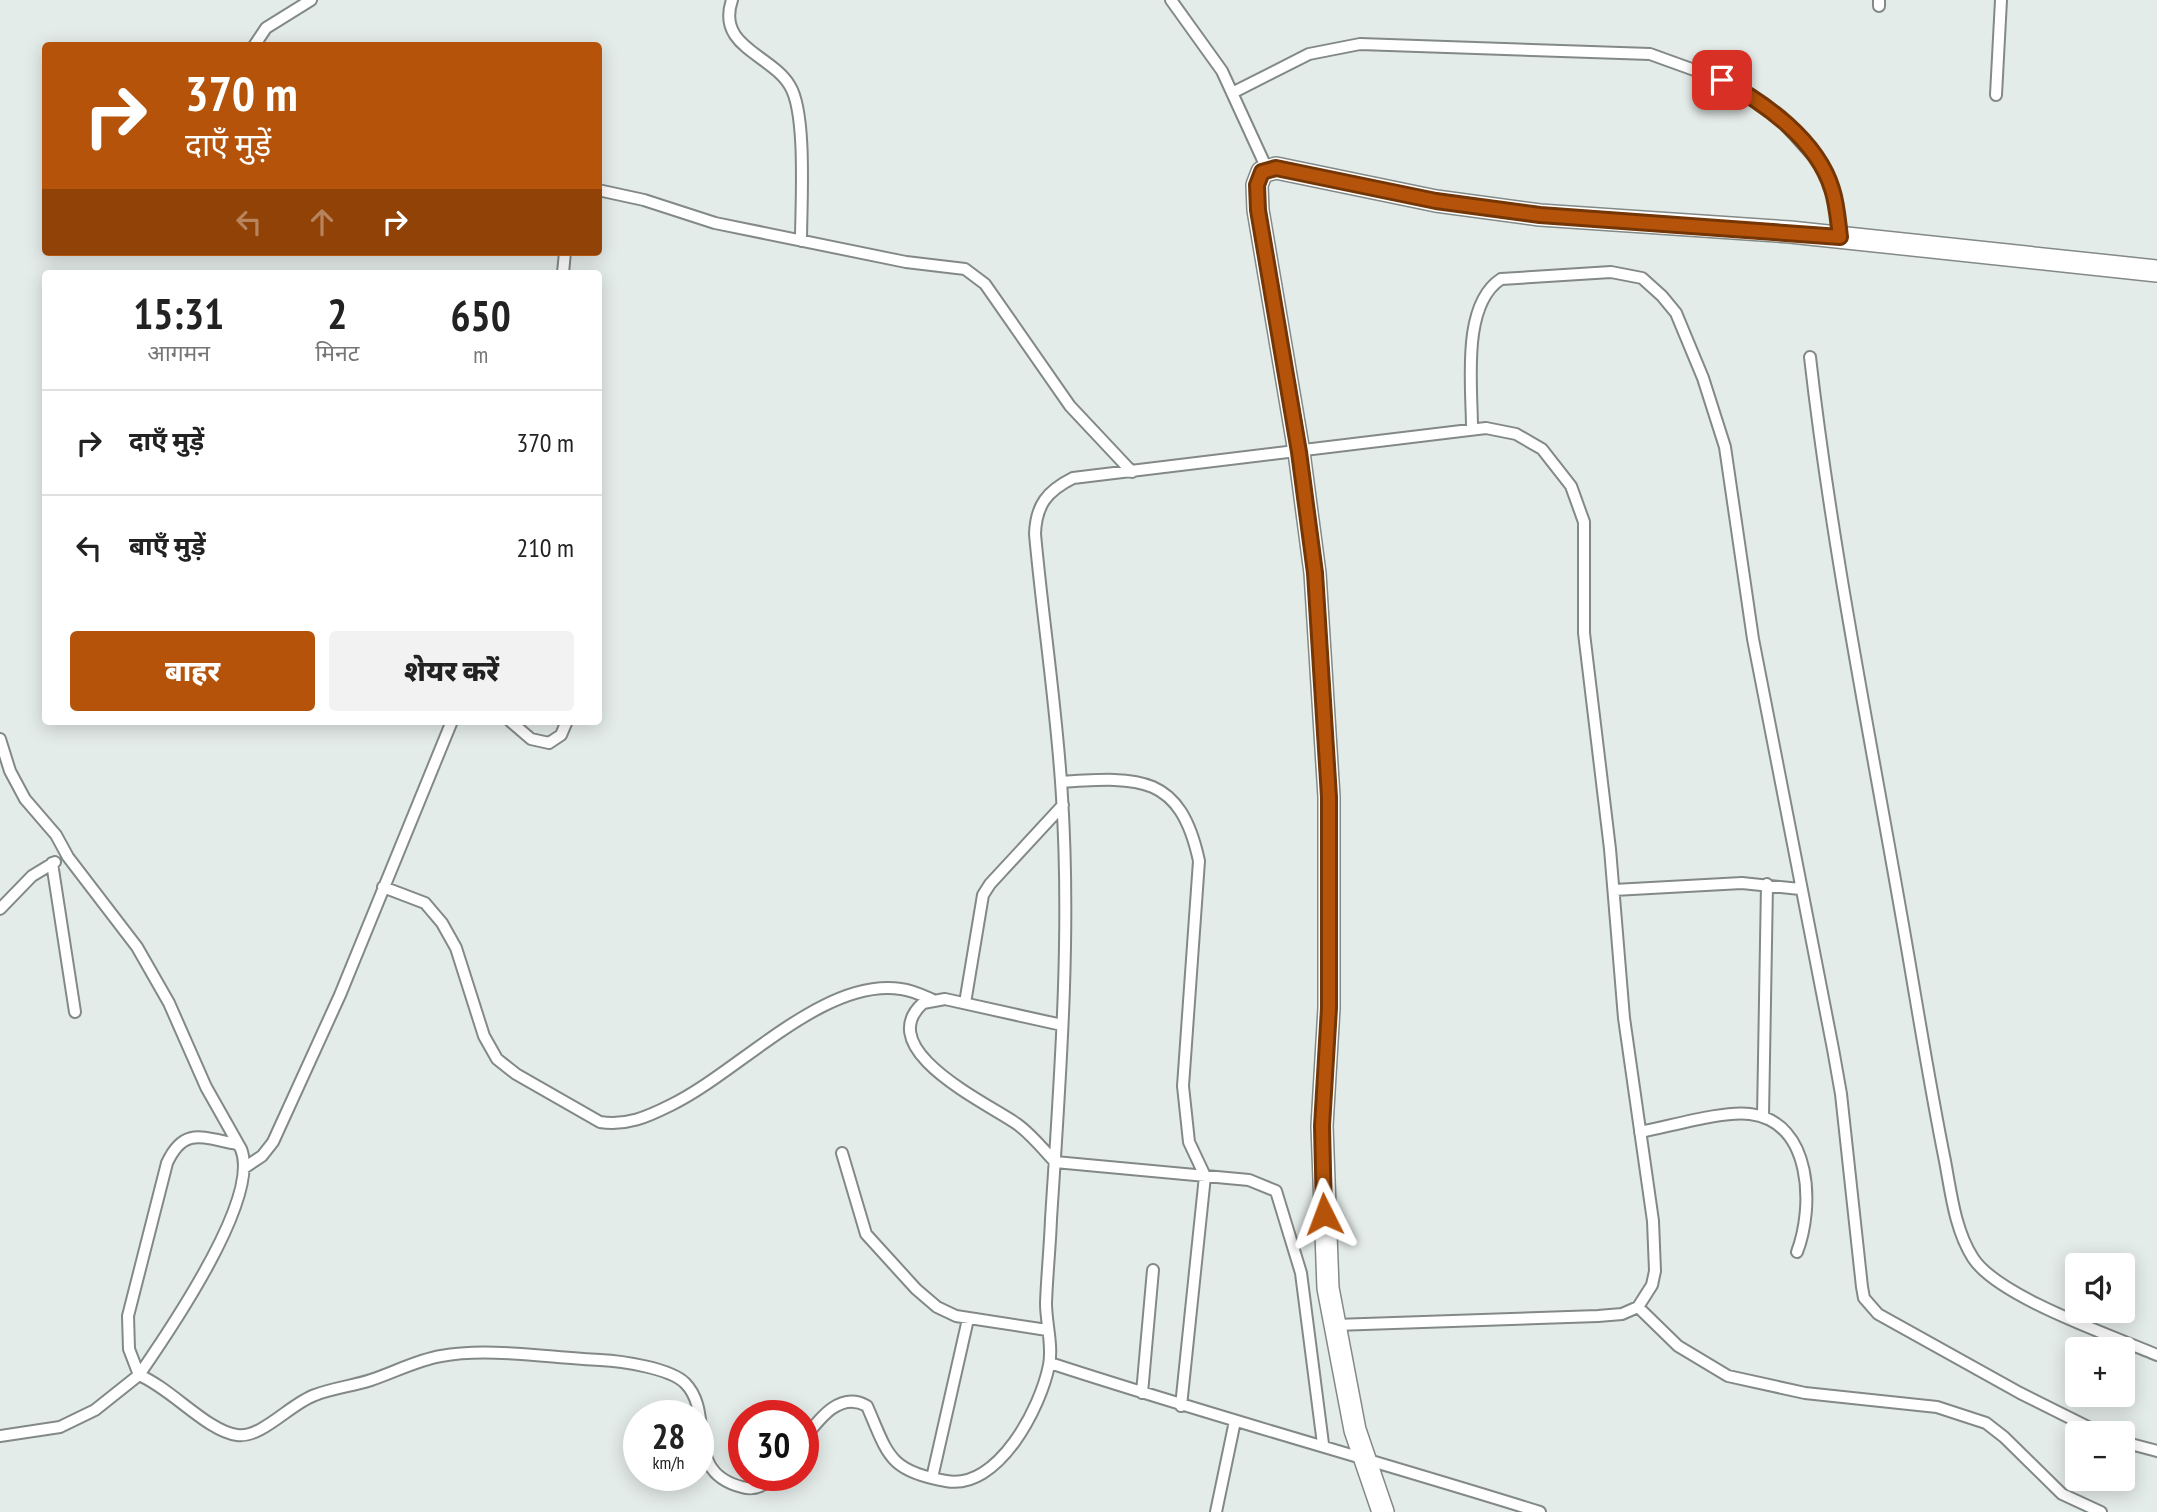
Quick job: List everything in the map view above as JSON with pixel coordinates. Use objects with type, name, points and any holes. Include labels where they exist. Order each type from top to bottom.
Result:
[{"type":"street","points":[[1383,1512],[1354,1430],[1328,1288],[1322,1126],[1329,1008],[1329,797],[1315,573],[1299,452],[1258,210],[1259,177],[1268,169],[1276,168],[1436,201],[1540,215],[1840,237],[2157,271]]},
{"type":"lane","points":[[257,42],[266,28],[311,0]]},
{"type":"lane","points":[[732,0],[729,21],[736,39],[784,77],[797,102],[801,241]]},
{"type":"lane","points":[[1171,0],[1210,52],[1268,169]]},
{"type":"lane","points":[[1996,95],[2001,0]]},
{"type":"lane","points":[[1232,93],[1309,54],[1360,44],[1650,54],[1722,80],[1758,100],[1780,119],[1815,158],[1827,177],[1833,189],[1840,237]]},
{"type":"lane","points":[[602,191],[644,200],[715,223],[906,262],[955,267],[974,274],[985,284],[1082,421],[1132,471]]},
{"type":"lane","points":[[1472,428],[1472,346],[1475,323],[1483,298],[1501,279],[1611,272],[1632,274],[1652,285],[1676,313],[1694,353],[1725,447],[1754,639],[1841,1094],[1855,1240],[1864,1298],[1878,1314],[2076,1421]]},
{"type":"lane","points":[[1810,357],[1822,467],[1851,638],[1932,1096],[1961,1233],[1975,1261],[2000,1282],[2045,1306],[2157,1355]]},
{"type":"lane","points":[[819,1423],[833,1408],[842,1403],[861,1403],[867,1406],[887,1454],[897,1465],[932,1478],[953,1483],[964,1481],[988,1470],[1020,1434],[1050,1363],[1046,1305],[1062,1025],[1063,805],[1044,630],[1036,515],[1043,499],[1058,485],[1073,478],[1299,452],[1472,428],[1506,431],[1542,449],[1558,467],[1581,506],[1584,522],[1584,633],[1614,890],[1624,1018],[1656,1257],[1652,1285],[1638,1307],[1622,1314],[1335,1325]]},
{"type":"lane","points":[[244,1168],[262,1156],[273,1142],[340,995],[450,725]]},
{"type":"lane","points":[[515,725],[531,739],[549,743],[561,735],[565,725]]},
{"type":"lane","points":[[0,739],[5,769],[137,947],[169,1003],[206,1087],[244,1157],[244,1168],[220,1240],[199,1282],[139,1375],[95,1410],[60,1427],[0,1436]]},
{"type":"lane","points":[[1061,782],[1117,779],[1151,786],[1174,801],[1195,841],[1199,878],[1183,1086],[1189,1142],[1205,1176],[1181,1406]]},
{"type":"lane","points":[[965,1003],[983,895],[1063,805]]},
{"type":"lane","points":[[0,909],[32,876],[52,863],[68,857]]},
{"type":"lane","points":[[52,863],[75,1012]]},
{"type":"lane","points":[[1614,890],[1767,884],[1800,889]]},
{"type":"lane","points":[[1763,1117],[1767,884]]},
{"type":"lane","points":[[383,887],[425,903],[447,929],[456,948],[484,1036],[497,1059],[516,1074],[600,1122],[613,1124],[643,1119],[681,1100],[830,1001],[866,990],[892,988],[931,999],[965,1003],[1062,1025]]},
{"type":"lane","points":[[931,999],[916,1009],[911,1024],[911,1035],[923,1055],[944,1078],[1023,1128],[1055,1162],[1260,1182],[1276,1191],[1301,1273],[1323,1444]]},
{"type":"lane","points":[[1640,1132],[1741,1113],[1763,1117],[1788,1136],[1802,1161],[1807,1209],[1805,1227],[1797,1252]]},
{"type":"lane","points":[[237,1144],[190,1137],[177,1144],[167,1163],[128,1316],[129,1349],[139,1375],[169,1390],[215,1427],[240,1436],[263,1428],[305,1398],[441,1356],[482,1354],[619,1362],[672,1375],[686,1384],[696,1404],[703,1451],[715,1471],[728,1480]]},
{"type":"lane","points":[[842,1153],[863,1227],[870,1241],[937,1307],[968,1319],[1047,1330]]},
{"type":"lane","points":[[1142,1393],[1153,1270]]},
{"type":"lane","points":[[1638,1307],[1678,1346],[1728,1376],[1805,1393],[1937,1407],[1986,1423],[2062,1494],[2101,1512]]},
{"type":"lane","points":[[932,1478],[968,1319]]},
{"type":"lane","points":[[1050,1363],[1181,1406],[1323,1444],[1540,1512]]},
{"type":"lane","points":[[1216,1512],[1235,1421]]},
{"type":"lane","points":[[2135,1445],[2157,1451]]},
{"type":"route","points":[[1324,1214],[1322,1126],[1329,1008],[1329,797],[1315,573],[1299,452],[1258,210],[1256,195],[1259,177],[1262,172],[1276,168],[1436,201],[1540,215],[1840,237],[1833,189],[1815,158],[1780,119],[1758,100],[1722,80]]}]
